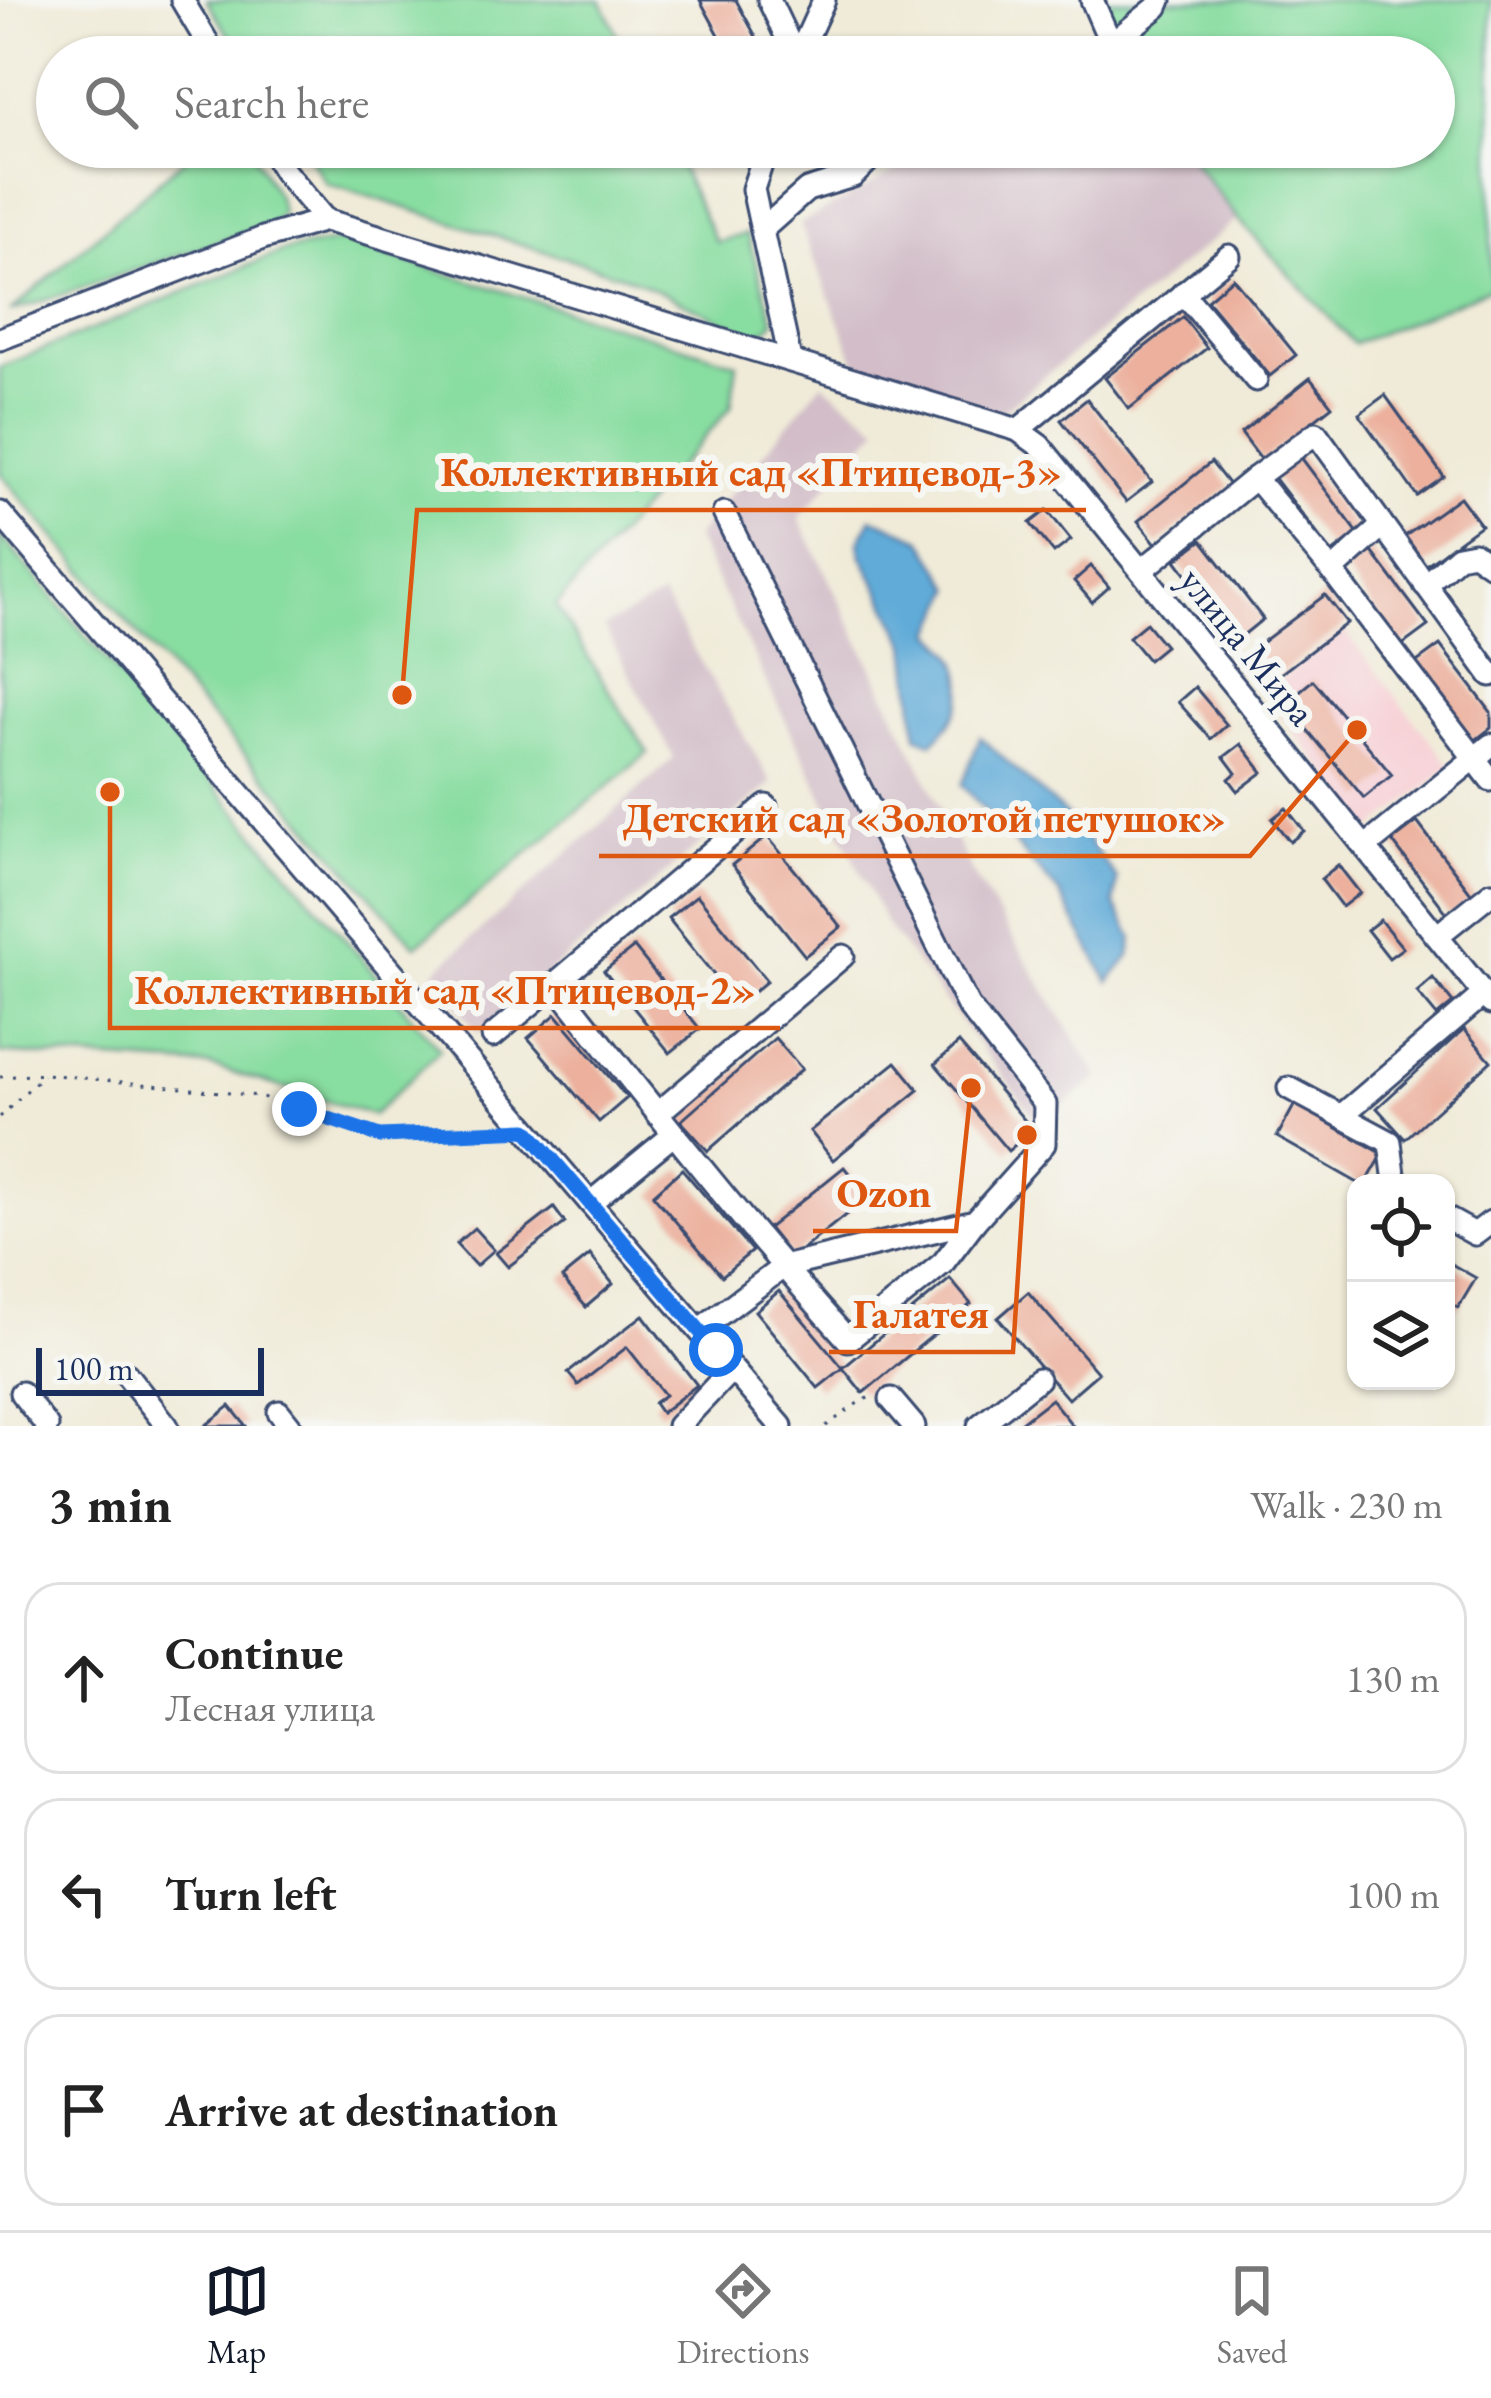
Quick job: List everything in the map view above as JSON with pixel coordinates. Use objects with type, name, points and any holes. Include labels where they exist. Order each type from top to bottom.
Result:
[{"type":"street","points":[[182,0],[203,36]]},
{"type":"street","points":[[769,0],[787,36]]},
{"type":"street","points":[[807,36],[824,0]]},
{"type":"street","points":[[1092,0],[1108,36]]},
{"type":"street","points":[[1121,36],[1157,8],[1160,0]]},
{"type":"street","points":[[0,339],[263,238],[325,220],[282,168]]},
{"type":"street","points":[[760,168],[753,189],[790,359]]},
{"type":"street","points":[[761,230],[807,190],[853,176],[861,168]]},
{"type":"street","name":"улица Мира","points":[[325,220],[1018,430],[1040,446],[1488,999]]},
{"type":"street","points":[[1018,430],[1229,256]]},
{"type":"street","points":[[1184,293],[1256,380]]},
{"type":"street","points":[[1142,572],[1316,433],[1491,675]]},
{"type":"street","points":[[1255,478],[1483,752],[1491,780]]},
{"type":"street","points":[[0,513],[781,1426]]},
{"type":"street","points":[[555,984],[673,1135],[848,1340],[943,1264],[1044,1144],[1046,1104],[968,1006],[724,513]]},
{"type":"street","points":[[1332,571],[1382,526]]},
{"type":"street","points":[[1425,585],[1458,556],[1474,553],[1491,566]]},
{"type":"street","points":[[1365,847],[1483,752]]},
{"type":"street","points":[[494,1036],[766,806]]},
{"type":"street","points":[[1437,936],[1491,893]]},
{"type":"street","points":[[657,1114],[843,956]]},
{"type":"street","points":[[1341,1116],[1488,999]]},
{"type":"street","points":[[1289,1088],[1390,1142],[1394,1174]]},
{"type":"street","points":[[590,1203],[673,1135]]},
{"type":"street","points":[[699,1330],[783,1267],[975,1221]]},
{"type":"street","points":[[1455,1223],[1475,1234],[1491,1222]]},
{"type":"street","points":[[678,1426],[732,1369]]},
{"type":"street","points":[[127,1376],[167,1426]]},
{"type":"street","points":[[979,1426],[1038,1379]]},
{"type":"street","points":[[21,1393],[47,1426]]},
{"type":"street","points":[[892,1399],[914,1426]]},
{"type":"path","points":[[0,1117],[45,1074]]},
{"type":"path","points":[[0,1077],[45,1074],[259,1096],[380,1136],[527,1130]]},
{"type":"path","points":[[826,1426],[862,1400],[879,1395],[892,1399]]},
{"type":"shaded area","points":[[900,168],[1198,168],[1238,219],[996,416],[859,371],[800,224]]},
{"type":"shaded area","points":[[822,383],[879,427],[799,518],[972,872],[1099,1078],[1039,1123],[886,924],[695,537]]},
{"type":"shaded area","points":[[662,596],[772,783],[478,1033],[434,972],[674,758],[604,627]]},
{"type":"shaded area","points":[[1344,630],[1451,767],[1371,830],[1264,693]]},
{"type":"green space","points":[[206,0],[601,0],[618,36],[229,36]]},
{"type":"green space","points":[[1092,0],[1491,0],[1491,288],[1354,344],[1238,219],[1198,168],[1455,168],[1455,36],[1102,36]]},
{"type":"green space","points":[[174,168],[261,168],[278,197],[282,213],[272,224],[10,312]]},
{"type":"green space","points":[[316,168],[681,168],[716,242],[747,234],[774,322],[757,337],[630,278],[326,183]]},
{"type":"green space","points":[[341,241],[737,363],[731,407],[556,606],[648,753],[416,946],[0,473],[0,367],[284,251]]},
{"type":"green space","points":[[0,535],[440,1050],[373,1115],[211,1066],[0,1053]]},
{"type":"water","points":[[872,518],[922,539],[953,589],[933,632],[958,663],[962,697],[954,717],[932,743],[917,736],[907,644],[861,554],[859,541]]},
{"type":"water","points":[[980,737],[1076,824],[1117,879],[1114,904],[1133,938],[1130,956],[1109,982],[1059,893],[962,785]]},
{"type":"building","points":[[700,0],[736,0],[756,36],[720,36]]},
{"type":"building","points":[[1233,278],[1296,355],[1270,376],[1207,300]]},
{"type":"building","points":[[1183,317],[1207,348],[1129,409],[1105,378]]},
{"type":"building","points":[[1310,378],[1332,406],[1262,461],[1241,433]]},
{"type":"building","points":[[1385,395],[1444,477],[1417,496],[1359,414]]},
{"type":"building","points":[[1087,399],[1152,482],[1126,502],[1061,420]]},
{"type":"building","points":[[1300,456],[1358,533],[1332,553],[1273,476]]},
{"type":"building","points":[[1211,462],[1230,486],[1157,545],[1138,521]]},
{"type":"building","points":[[1460,497],[1481,525],[1422,568],[1401,539]]},
{"type":"building","points":[[1047,510],[1071,540],[1054,553],[1030,523]]},
{"type":"building","points":[[1202,540],[1263,619],[1237,640],[1176,560]]},
{"type":"building","points":[[1370,549],[1428,626],[1401,646],[1343,568]]},
{"type":"building","points":[[1091,566],[1109,587],[1092,602],[1074,581]]},
{"type":"building","points":[[1325,595],[1347,623],[1270,682],[1248,653]]},
{"type":"building","points":[[1146,623],[1165,646],[1148,660],[1129,637]]},
{"type":"building","points":[[1440,645],[1491,712],[1491,728],[1473,742],[1414,664]]},
{"type":"building","points":[[1313,680],[1392,775],[1364,798],[1285,703]]},
{"type":"building","points":[[1195,687],[1227,725],[1211,739],[1178,702]]},
{"type":"building","points":[[1241,744],[1263,772],[1238,791],[1229,779],[1236,773],[1224,757]]},
{"type":"building","points":[[1286,808],[1304,831],[1290,842],[1272,819]]},
{"type":"building","points":[[1417,822],[1474,897],[1449,916],[1392,841]]},
{"type":"building","points":[[767,836],[841,927],[805,956],[732,865]]},
{"type":"building","points":[[1338,865],[1360,893],[1342,907],[1321,879]]},
{"type":"building","points":[[697,895],[767,981],[738,1005],[668,918]]},
{"type":"building","points":[[1380,920],[1403,948],[1389,958],[1367,930]]},
{"type":"building","points":[[634,947],[700,1029],[670,1053],[604,971]]},
{"type":"building","points":[[1433,978],[1453,1003],[1437,1016],[1417,992]]},
{"type":"building","points":[[556,1014],[627,1098],[599,1122],[528,1038]]},
{"type":"building","points":[[1464,1029],[1491,1061],[1405,1139],[1377,1108]]},
{"type":"building","points":[[775,1038],[802,1069],[708,1151],[681,1121]]},
{"type":"building","points":[[959,1043],[1033,1130],[1008,1151],[935,1064]]},
{"type":"building","points":[[896,1062],[919,1090],[833,1160],[810,1131]]},
{"type":"building","points":[[1295,1104],[1383,1154],[1371,1174],[1347,1177],[1277,1137]]},
{"type":"building","points":[[844,1167],[868,1197],[792,1258],[768,1228]]},
{"type":"building","points":[[682,1169],[752,1251],[722,1276],[653,1195]]},
{"type":"building","points":[[554,1208],[565,1223],[508,1267],[496,1253]]},
{"type":"building","points":[[474,1228],[494,1250],[476,1266],[456,1244]]},
{"type":"building","points":[[590,1255],[613,1284],[586,1307],[562,1278]]},
{"type":"building","points":[[1455,1266],[1476,1278],[1455,1306]]},
{"type":"building","points":[[950,1279],[971,1304],[863,1393],[843,1368]]},
{"type":"building","points":[[779,1291],[843,1368],[818,1388],[755,1311]]},
{"type":"building","points":[[1028,1292],[1098,1373],[1068,1399],[998,1318]]},
{"type":"building","points":[[643,1315],[697,1385],[661,1413],[654,1403],[665,1395],[627,1347],[578,1385],[568,1373]]},
{"type":"building","points":[[1051,1399],[1073,1426],[1016,1426]]},
{"type":"building","points":[[230,1406],[246,1426],[205,1426]]},
{"type":"place","name":"Коллективный сад «Птицевод-3»","points":[[402,695]]},
{"type":"place","name":"Детский сад «Золотой петушок»","points":[[1357,730]]},
{"type":"place","name":"Коллективный сад «Птицевод-2»","points":[[110,792]]},
{"type":"place","name":"Ozon","points":[[971,1088]]},
{"type":"place","name":"Галатея","points":[[1027,1135]]},
{"type":"route","points":[[299,1109],[380,1136],[527,1130],[716,1350]]}]
